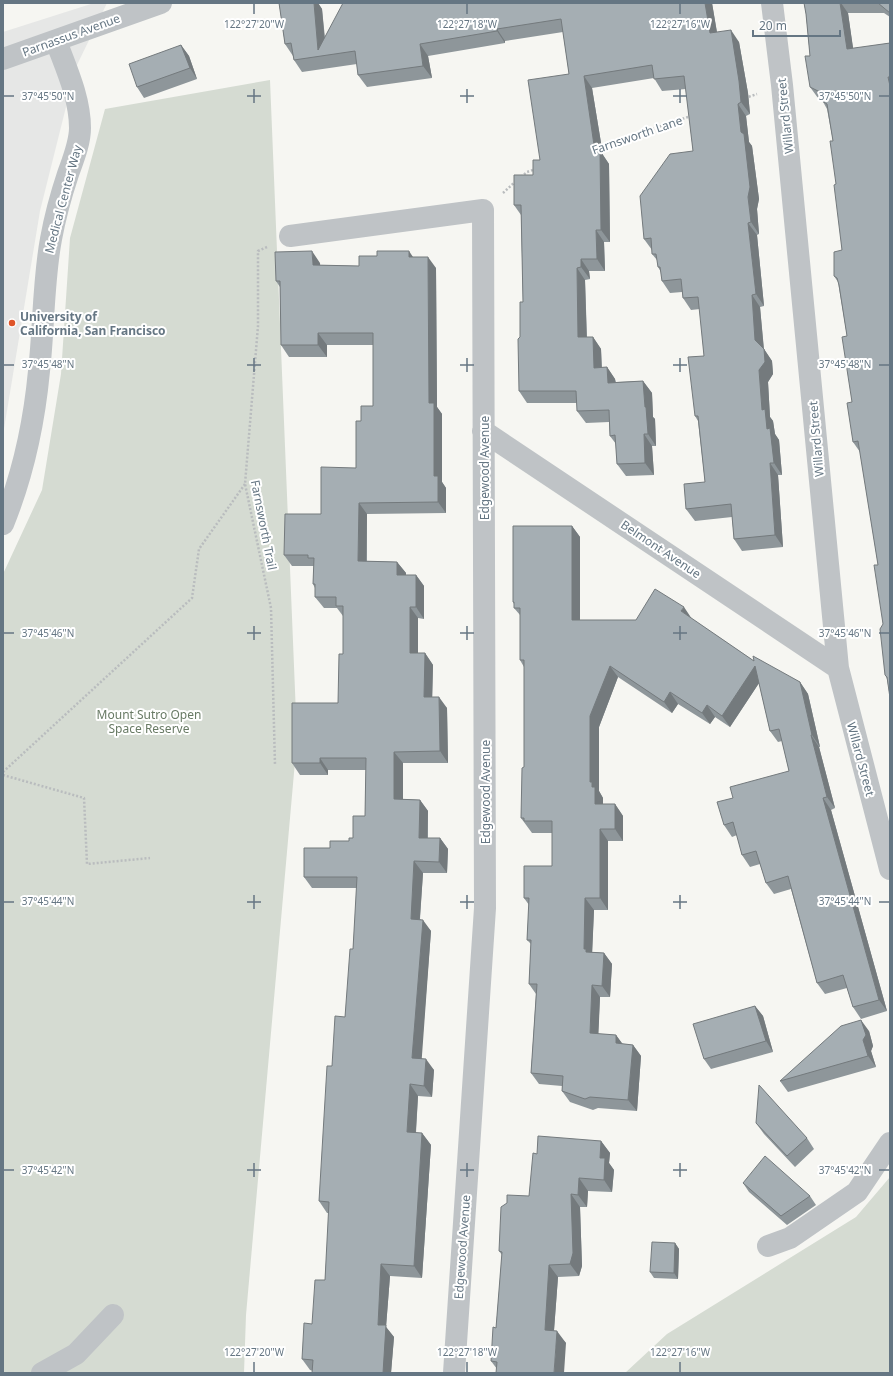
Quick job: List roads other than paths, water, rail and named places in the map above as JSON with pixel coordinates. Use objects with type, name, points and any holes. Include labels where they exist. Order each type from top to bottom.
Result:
[{"type":"street","name":"Parnassus Avenue","points":[[3,59],[160,3]]},
{"type":"street","name":"Willard Street","points":[[772,3],[782,85],[838,668],[890,869]]},
{"type":"street","name":"Medical Center Way","points":[[3,524],[22,473],[29,440],[39,372],[45,287],[51,238],[62,192],[78,144],[80,130],[76,99],[56,41]]},
{"type":"street","name":"Edgewood Avenue","points":[[290,236],[483,210],[485,908],[454,1373]]},
{"type":"street","name":"Belmont Avenue","points":[[484,431],[838,668]]},
{"type":"street","points":[[768,1246],[790,1238],[857,1192],[890,1144]]},
{"type":"street","points":[[42,1373],[76,1354],[112,1315]]},
{"type":"place","name":"University of California, San Francisco","points":[[12,323]]},
{"type":"park label","name":"Mount Sutro Open Space Reserve","points":[[149,721]]}]
